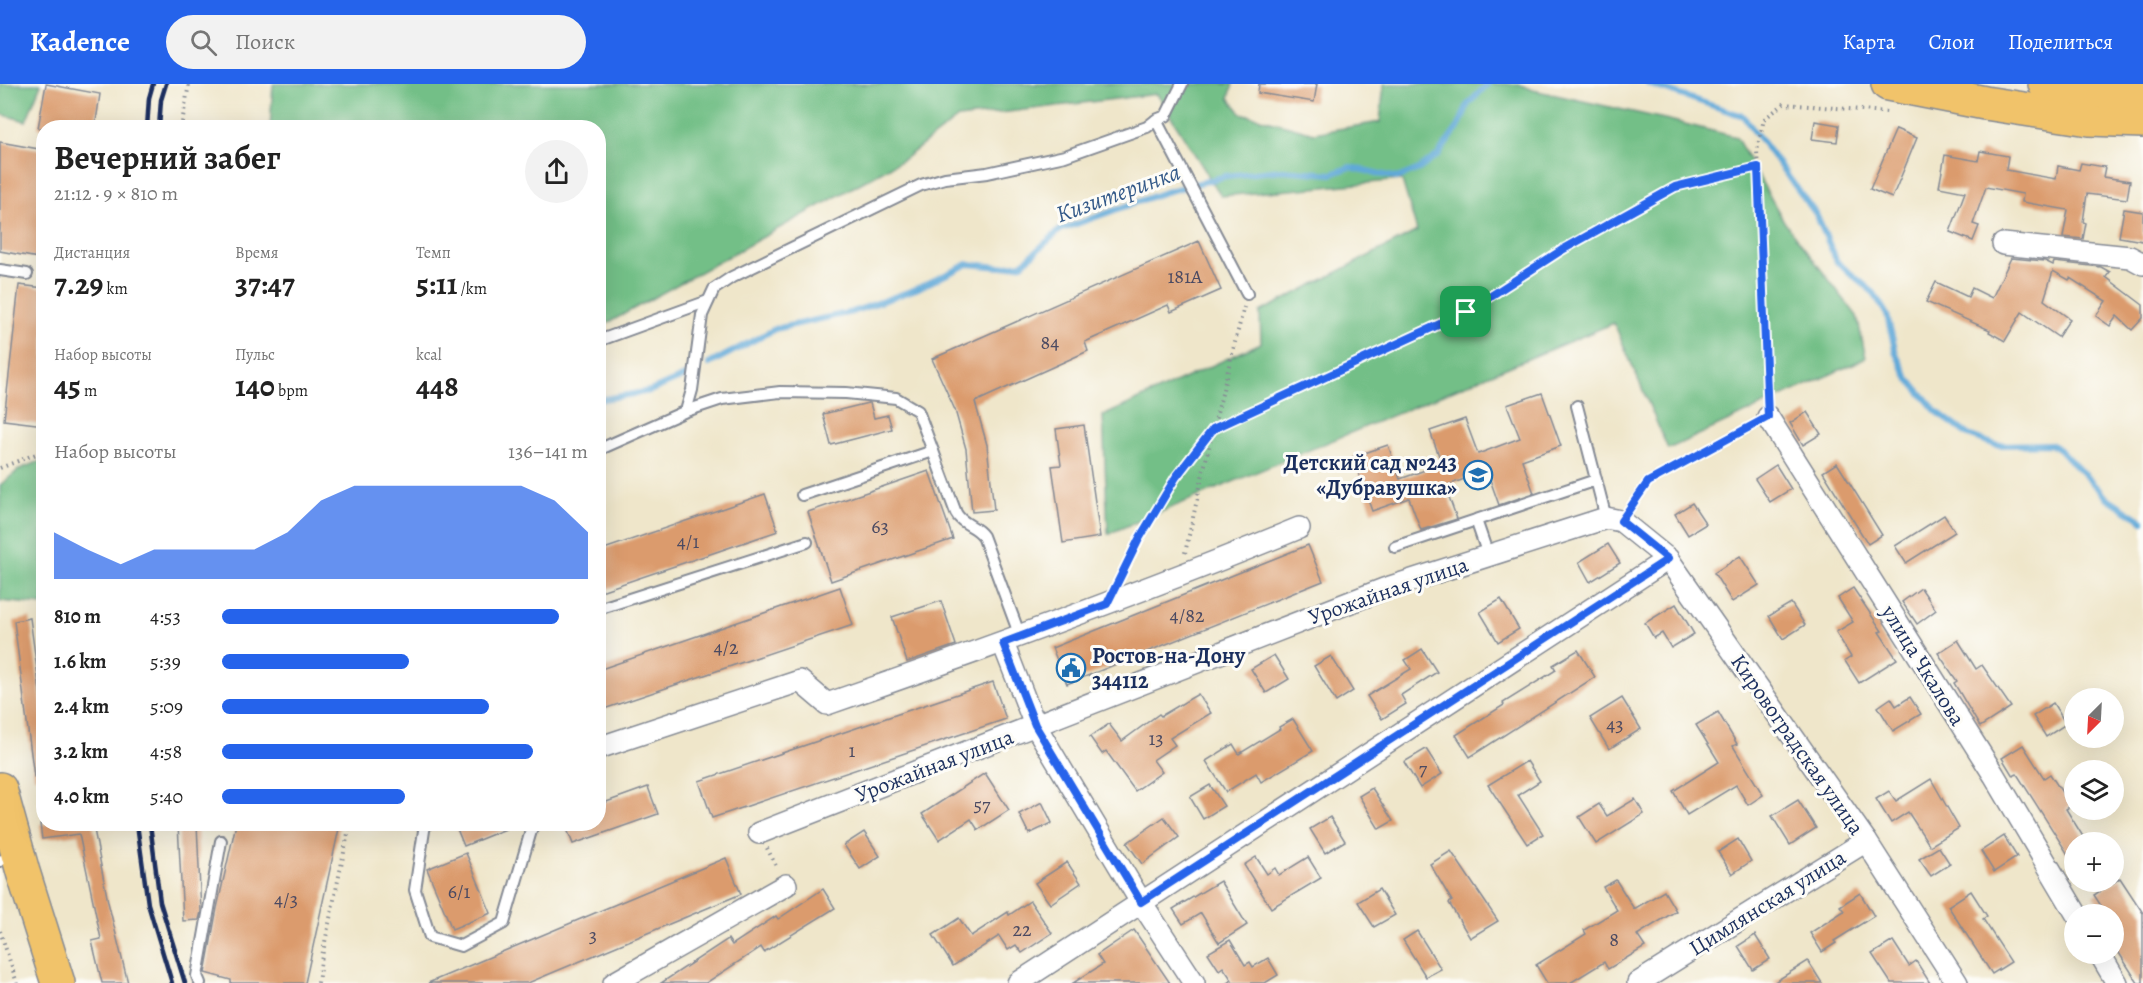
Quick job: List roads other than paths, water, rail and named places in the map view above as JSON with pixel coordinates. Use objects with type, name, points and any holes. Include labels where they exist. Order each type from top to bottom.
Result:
[{"type":"main road","points":[[2045,84],[2091,91],[2143,93]]},
{"type":"main road","points":[[1893,98],[1985,103],[2089,119],[2143,121]]},
{"type":"main road","points":[[0,789],[58,983]]},
{"type":"main road","points":[[1,858],[39,983]]},
{"type":"street","points":[[2002,244],[2130,257],[2143,264]]},
{"type":"street","name":"улица Чкалова","points":[[1768,417],[1994,775],[2070,904]]},
{"type":"street","name":"Урожайная улица","points":[[759,833],[1384,589],[1488,555],[1613,519]]},
{"type":"street","name":"Кировоградская улица","points":[[1613,519],[1668,559],[1866,841],[1957,983]]},
{"type":"street","points":[[606,745],[800,681],[827,704],[1012,640],[1299,528]]},
{"type":"street","points":[[1018,983],[1668,559]]},
{"type":"street","points":[[1012,640],[1035,725],[1141,902],[1194,983]]},
{"type":"street","name":"Цимлянская улица","points":[[1638,983],[1866,841]]},
{"type":"street","points":[[614,983],[786,885]]},
{"type":"street","points":[[2106,964],[2117,983]]},
{"type":"lane","points":[[686,411],[692,390],[702,315],[714,289],[732,277],[921,186],[945,178],[987,173],[1065,156],[1147,127],[1166,116],[1182,84]]},
{"type":"lane","points":[[1156,120],[1247,294]]},
{"type":"lane","points":[[0,270],[27,273]]},
{"type":"lane","points":[[606,338],[708,301]]},
{"type":"lane","points":[[606,446],[686,411],[722,399],[780,393],[846,393],[896,398],[918,411],[933,451],[947,507],[958,518],[980,530],[983,536],[1012,640]]},
{"type":"lane","points":[[1577,406],[1596,480],[1613,519]]},
{"type":"lane","points":[[802,495],[933,451]]},
{"type":"lane","points":[[1395,547],[1596,480]]},
{"type":"lane","points":[[1476,520],[1488,555]]},
{"type":"lane","points":[[606,606],[807,542]]},
{"type":"lane","points":[[424,831],[415,890],[430,937],[461,946],[504,923],[531,831]]},
{"type":"lane","points":[[200,983],[197,976],[221,841]]},
{"type":"waterway","name":"Кизитеринка","points":[[709,364],[775,329],[852,312],[916,289],[968,264],[1000,267],[1022,264],[1060,230],[1165,192],[1226,176],[1282,170],[1332,174],[1350,167],[1397,178],[1419,169],[1438,155],[1459,126],[1468,104],[1488,84]]},
{"type":"waterway","name":"Кизитеринка","points":[[1648,84],[1743,116],[1816,214],[1837,262],[1874,293],[1887,315],[1896,354],[1908,378],[1936,411],[1968,435],[1996,445],[2051,444],[2062,452],[2106,497],[2143,521]]},
{"type":"waterway","name":"Кизитеринка","points":[[606,399],[650,391],[687,375]]},
{"type":"railway","points":[[148,120],[149,98],[153,84]]},
{"type":"railway","points":[[160,120],[161,100],[166,84]]},
{"type":"railway","points":[[138,831],[148,904],[172,983]]},
{"type":"railway","points":[[151,831],[160,902],[185,983]]},
{"type":"place","name":"Детский сад №243 «Дубравушка»","points":[[1478,475]]},
{"type":"place","name":"Ростов-на-Дону 344112","points":[[1071,668]]}]
